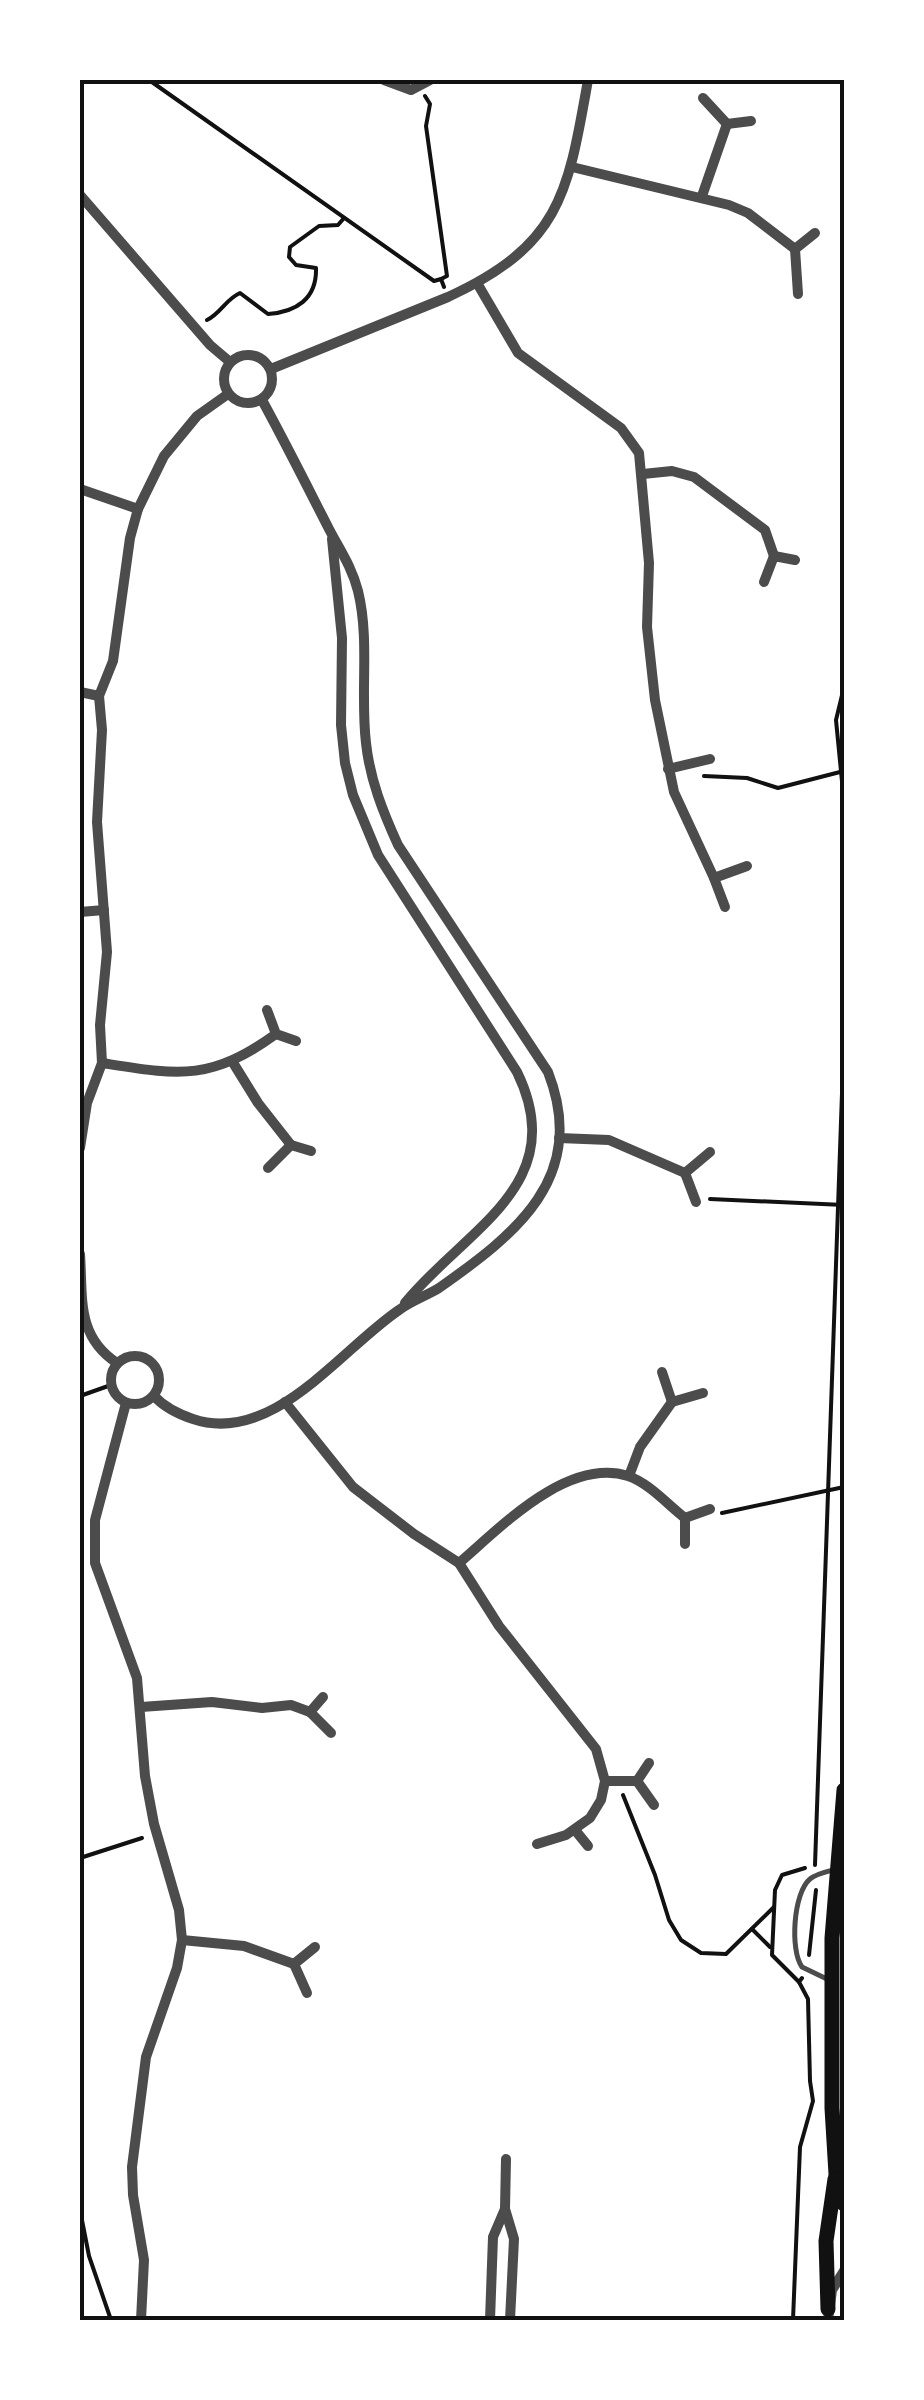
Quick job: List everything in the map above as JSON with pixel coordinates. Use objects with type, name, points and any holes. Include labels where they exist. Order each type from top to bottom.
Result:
[{"type":"main road","points":[[844,1790],[832,1982],[832,2108],[836,2174],[844,2204]]},
{"type":"main road","points":[[828,2314],[827,2227],[836,2174]]},
{"type":"street","points":[[384,80],[400,88],[425,84]]},
{"type":"street","points":[[270,369],[477,284],[514,258],[550,217],[572,168],[588,80]]},
{"type":"street","points":[[703,98],[727,124]]},
{"type":"street","points":[[727,124],[750,121]]},
{"type":"street","points":[[702,196],[727,124]]},
{"type":"street","points":[[572,168],[702,196],[748,214],[795,249],[798,294]]},
{"type":"street","points":[[80,195],[196,330],[230,362]]},
{"type":"street","points":[[795,249],[815,233]]},
{"type":"street","points":[[477,284],[518,353],[630,438],[639,453],[649,563],[647,627],[668,769],[680,806],[725,907]]},
{"type":"street","points":[[252,355],[270,369],[272,386],[262,400],[240,403],[228,394],[223,378],[230,362],[252,355]]},
{"type":"street","points":[[80,1148],[88,1103],[102,1063],[100,1025],[107,952],[97,822],[102,730],[99,696],[112,660],[130,538],[138,509],[164,456],[198,416],[228,394]]},
{"type":"street","points":[[154,1396],[189,1418],[226,1425],[266,1415],[400,1309],[436,1290],[523,1222],[550,1176],[559,1138],[558,1104],[548,1072],[398,845],[383,812],[366,742],[364,622],[359,592],[350,563],[262,400]]},
{"type":"street","points":[[642,474],[672,471],[694,478],[765,530],[774,556],[764,582]]},
{"type":"street","points":[[80,490],[138,509]]},
{"type":"street","points":[[331,534],[339,593],[343,744],[353,795],[378,855],[517,1072],[532,1116],[530,1160],[512,1195],[424,1279],[400,1309]]},
{"type":"street","points":[[774,556],[794,560]]},
{"type":"street","points":[[80,692],[99,696]]},
{"type":"street","points":[[668,769],[710,759]]},
{"type":"street","points":[[714,878],[748,866]]},
{"type":"street","points":[[80,912],[104,910]]},
{"type":"street","points":[[267,1010],[276,1034]]},
{"type":"street","points":[[102,1063],[184,1074],[212,1070],[276,1034]]},
{"type":"street","points":[[276,1034],[296,1041]]},
{"type":"street","points":[[232,1061],[291,1145],[311,1151]]},
{"type":"street","points":[[559,1138],[609,1140],[685,1173],[696,1202]]},
{"type":"street","points":[[268,1168],[291,1145]]},
{"type":"street","points":[[685,1173],[710,1152]]},
{"type":"street","points":[[80,1254],[85,1322],[98,1349],[117,1363]]},
{"type":"street","points":[[132,1356],[140,1356],[154,1365],[160,1381],[154,1396],[141,1404],[126,1403],[111,1385],[117,1363],[132,1356]]},
{"type":"street","points":[[662,1372],[672,1402]]},
{"type":"street","points":[[628,1476],[640,1448],[672,1402],[703,1393]]},
{"type":"street","points":[[285,1402],[353,1487],[458,1563],[500,1626],[591,1740],[601,1759],[605,1780],[595,1810],[576,1830],[536,1844]]},
{"type":"street","points":[[126,1403],[93,1540],[102,1585],[130,1654],[141,1706],[145,1776],[180,1910],[182,1940],[178,1968],[146,2058],[132,2166],[144,2260],[141,2320]]},
{"type":"street","points":[[458,1563],[545,1492],[593,1476],[628,1476],[685,1518]]},
{"type":"street","points":[[685,1518],[710,1509]]},
{"type":"street","points":[[685,1518],[685,1544]]},
{"type":"street","points":[[310,1712],[323,1697]]},
{"type":"street","points":[[141,1706],[212,1702],[262,1708],[291,1705],[310,1712],[330,1733]]},
{"type":"street","points":[[637,1781],[649,1763]]},
{"type":"street","points":[[605,1780],[637,1781]]},
{"type":"street","points":[[637,1781],[654,1805]]},
{"type":"street","points":[[576,1830],[588,1846]]},
{"type":"street","points":[[182,1940],[244,1946],[294,1964],[307,1993]]},
{"type":"street","points":[[294,1964],[314,1947]]},
{"type":"street","points":[[490,2320],[493,2237],[504,2209],[506,2159]]},
{"type":"street","points":[[504,2209],[514,2239],[510,2320]]},
{"type":"street","points":[[828,2314],[832,2290],[844,2270]]},
{"type":"lane","points":[[832,1982],[798,1964],[797,1903],[802,1888],[815,1876],[837,1868]]},
{"type":"path","points":[[149,80],[434,281],[447,276],[426,126],[430,104],[425,84]]},
{"type":"path","points":[[196,330],[240,293],[268,314],[291,312],[304,302],[316,280],[316,268],[296,265],[289,257],[290,247],[319,226],[338,224],[344,218]]},
{"type":"path","points":[[441,278],[448,297]]},
{"type":"path","points":[[844,688],[836,720],[844,802]]},
{"type":"path","points":[[690,764],[699,775],[746,778],[778,788],[840,772]]},
{"type":"path","points":[[799,1982],[806,1970],[812,1937],[815,1876],[844,1036]]},
{"type":"path","points":[[696,1202],[704,1199],[844,1204]]},
{"type":"path","points":[[80,1396],[111,1385]]},
{"type":"path","points":[[710,1509],[716,1515],[844,1487]]},
{"type":"path","points":[[620,1781],[629,1817],[680,1940],[694,1951],[722,1956],[774,1907]]},
{"type":"path","points":[[80,1858],[158,1834]]},
{"type":"path","points":[[793,2320],[800,2147],[814,2101],[808,1999],[799,1982],[772,1955],[772,1949],[778,1878],[814,1866]]},
{"type":"path","points":[[752,1929],[772,1949]]},
{"type":"path","points":[[80,2210],[110,2320]]}]
